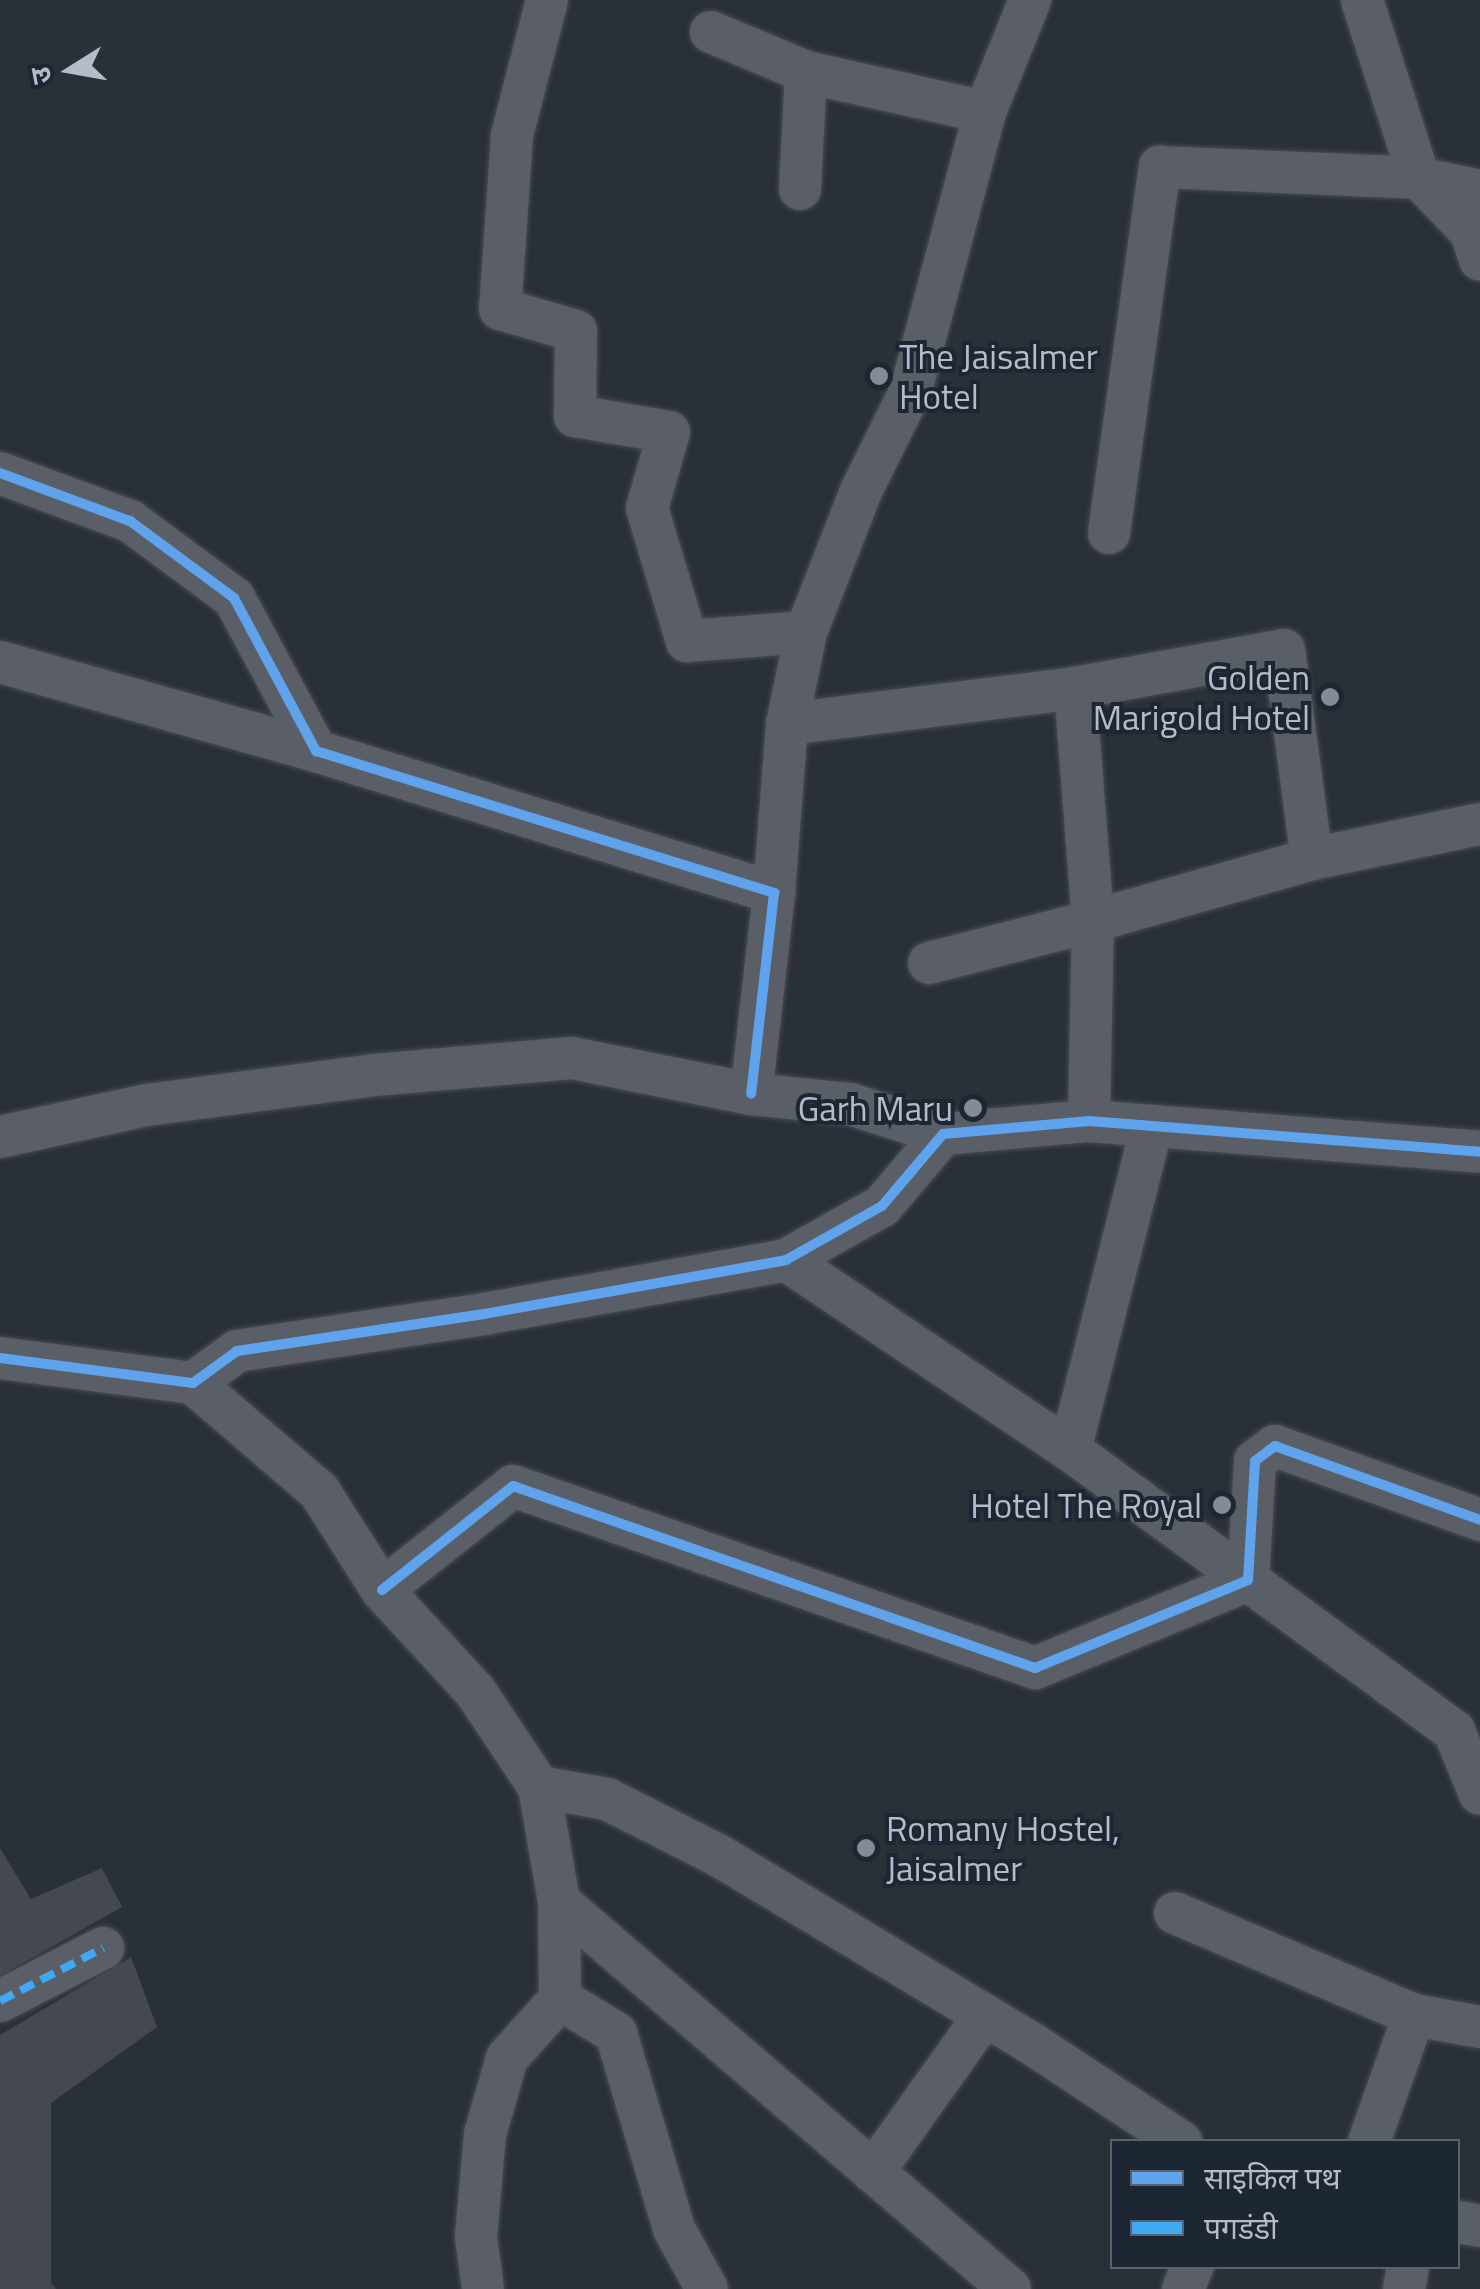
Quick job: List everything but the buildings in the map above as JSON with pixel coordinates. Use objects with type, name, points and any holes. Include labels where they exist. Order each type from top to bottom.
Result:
[{"type":"street","points":[[546,0],[512,135],[500,309],[576,332],[574,416],[668,432],[647,508],[687,641],[806,632]]},
{"type":"street","points":[[751,1094],[774,894],[787,724],[806,632],[861,491],[911,390],[985,112],[1030,0]]},
{"type":"street","points":[[1362,0],[1419,178],[1471,232],[1480,260]]},
{"type":"street","points":[[712,32],[806,72],[985,112]]},
{"type":"street","points":[[800,189],[806,72]]},
{"type":"street","points":[[1108,532],[1160,168],[1419,178],[1480,191]]},
{"type":"street","points":[[0,473],[130,521],[234,598],[316,751]]},
{"type":"street","points":[[787,724],[1074,688],[1284,650],[1312,858]]},
{"type":"street","points":[[0,662],[316,751],[774,894]]},
{"type":"street","points":[[1074,688],[1093,921],[1089,1121]]},
{"type":"street","points":[[929,962],[1093,921],[1312,858],[1480,824]]},
{"type":"street","points":[[0,1137],[147,1105],[374,1075],[572,1058],[751,1094],[850,1104],[944,1134],[1089,1121],[1480,1152]]},
{"type":"street","points":[[1070,1450],[1152,1126]]},
{"type":"street","points":[[193,1383],[237,1351],[484,1314],[786,1260],[882,1206],[944,1134]]},
{"type":"street","points":[[786,1260],[1070,1450],[1454,1731],[1480,1794]]},
{"type":"street","points":[[0,1358],[193,1383],[320,1490],[382,1590],[475,1692],[539,1787],[558,1902],[560,1999],[508,2058],[485,2134],[476,2237],[484,2289]]},
{"type":"street","points":[[1248,1580],[1256,1461],[1274,1446],[1480,1520]]},
{"type":"street","points":[[382,1590],[514,1486],[1035,1668],[1248,1580]]},
{"type":"street","points":[[539,1787],[607,1799],[702,1847],[986,2015],[1176,2139]]},
{"type":"street","points":[[558,1902],[1010,2289]]},
{"type":"street","points":[[1175,1913],[1414,2015],[1480,2027]]},
{"type":"street","points":[[0,2001],[103,1948]]},
{"type":"street","points":[[560,1999],[616,2033],[674,2230],[707,2289]]},
{"type":"street","points":[[873,2172],[986,2015]]},
{"type":"street","points":[[1370,2139],[1414,2015]]},
{"type":"marked path","points":[[0,2001],[103,1948]]},
{"type":"cycle path","points":[[0,473],[130,521],[234,598],[316,751],[774,893],[751,1094]]},
{"type":"cycle path","points":[[0,1358],[193,1383],[237,1351],[484,1314],[786,1260],[882,1206],[943,1134],[1089,1121],[1480,1152]]},
{"type":"cycle path","points":[[382,1590],[513,1486],[1035,1668],[1248,1580],[1255,1461],[1275,1446],[1480,1520]]},
{"type":"place","name":"The Jaisalmer Hotel","points":[[879,376]]},
{"type":"place","name":"Golden Marigold Hotel","points":[[1330,697]]},
{"type":"place","name":"Garh Maru","points":[[973,1108]]},
{"type":"place","name":"Hotel The Royal","points":[[1222,1505]]},
{"type":"place","name":"Romany Hostel, Jaisalmer","points":[[866,1848]]}]
